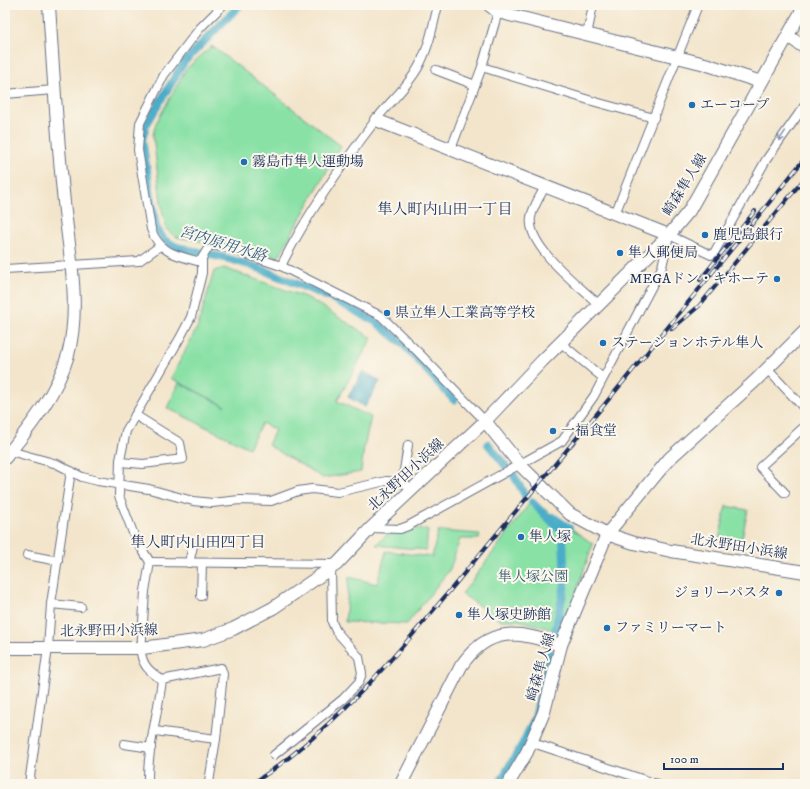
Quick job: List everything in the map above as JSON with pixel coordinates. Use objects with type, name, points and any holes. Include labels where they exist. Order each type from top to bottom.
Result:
[{"type":"main road","points":[[8,455],[50,396],[60,378],[68,355],[75,319],[54,90],[49,5]]},
{"type":"main road","name":"崎森隼人線","points":[[485,421],[669,235],[689,210],[805,5]]},
{"type":"main road","points":[[494,8],[587,36],[677,57],[761,82]]},
{"type":"main road","points":[[788,36],[805,48]]},
{"type":"main road","points":[[376,120],[669,235]]},
{"type":"main road","name":"崎森隼人線","points":[[508,784],[527,752],[546,707],[561,645],[607,534],[669,459],[767,369],[805,331]]},
{"type":"main road","name":"北永野田小浜線","points":[[5,648],[142,648],[203,640],[233,629],[273,608],[334,566],[371,528],[485,421],[520,465],[570,514],[607,534],[634,543],[671,551],[805,572]]},
{"type":"main road","points":[[401,784],[461,666],[468,655],[481,643],[496,635],[510,633],[530,635],[561,645]]},
{"type":"street","points":[[201,262],[173,254],[160,246],[155,240],[151,228],[138,150],[140,123],[164,75],[200,28],[223,5]]},
{"type":"street","points":[[282,266],[297,233],[331,180],[376,120],[419,67],[428,45],[438,5]]},
{"type":"street","points":[[587,36],[593,5]]},
{"type":"street","points":[[616,214],[698,5]]},
{"type":"street","points":[[451,149],[482,67],[494,8]]},
{"type":"street","points":[[482,67],[592,101],[654,118]]},
{"type":"street","points":[[436,70],[475,85]]},
{"type":"street","points":[[5,94],[54,90]]},
{"type":"street","points":[[371,528],[400,529],[408,526],[562,441],[594,396],[662,267],[669,235],[711,255],[714,254],[766,160],[805,105]]},
{"type":"street","points":[[545,187],[531,216],[532,228],[537,242],[544,253],[599,305]]},
{"type":"street","points":[[209,782],[216,739],[223,674],[221,668],[162,680],[146,668],[143,662],[142,648],[145,591],[150,562],[135,538],[120,496],[119,485],[120,462],[126,431],[191,317],[202,273],[201,262],[210,245],[228,248],[282,266],[381,316],[485,421]]},
{"type":"street","points":[[5,269],[139,261],[160,246]]},
{"type":"street","points":[[561,343],[603,378]]},
{"type":"street","points":[[767,369],[805,409]]},
{"type":"street","points":[[120,462],[143,464],[183,459],[180,443],[135,415]]},
{"type":"street","points":[[785,493],[760,467],[805,426]]},
{"type":"street","points":[[402,483],[408,445]]},
{"type":"street","points":[[8,455],[57,464],[82,477],[119,485],[149,489],[193,501],[212,503],[240,500],[271,501],[298,491],[312,489],[338,492],[386,481],[402,483],[414,489]]},
{"type":"street","points":[[29,784],[48,648],[51,604],[71,471]]},
{"type":"street","points":[[189,563],[193,546]]},
{"type":"street","points":[[27,555],[58,561]]},
{"type":"street","points":[[150,562],[334,566],[332,622],[336,631],[359,656],[362,673],[359,682],[343,699],[274,755]]},
{"type":"street","points":[[201,596],[202,563]]},
{"type":"street","points":[[51,604],[81,607]]},
{"type":"street","points":[[148,784],[147,770],[152,748],[162,680]]},
{"type":"street","points":[[154,731],[216,739]]},
{"type":"street","points":[[532,740],[539,745],[657,784]]},
{"type":"street","points":[[124,744],[152,748]]},
{"type":"green space","name":"霧島市隼人運動場","points":[[212,46],[341,146],[278,258],[212,236],[204,242],[176,237],[166,229],[161,203],[153,135],[156,123],[186,69]]},
{"type":"green space","points":[[224,268],[308,298],[372,338],[337,401],[371,417],[364,447],[361,472],[323,478],[268,445],[275,430],[262,423],[249,448],[167,408],[179,383],[225,406],[171,378],[198,326],[214,271]]},
{"type":"green space","name":"隼人塚公園","points":[[532,500],[593,544],[562,632],[518,620],[500,620],[462,594]]},
{"type":"green space","points":[[726,506],[748,510],[740,546],[719,541]]},
{"type":"green space","points":[[395,527],[428,530],[426,550],[376,545]]},
{"type":"green space","points":[[438,531],[480,534],[479,539],[460,539],[450,569],[407,624],[345,622],[349,577],[377,584],[386,551],[432,557]]},
{"type":"water","points":[[363,371],[380,381],[365,407],[348,397]]},
{"type":"waterway","name":"宮内原用水路","points":[[240,5],[184,62],[146,125],[142,140],[156,227],[164,240],[177,247],[256,267],[331,298],[376,322],[402,343],[454,400]]},
{"type":"waterway","name":"宮内原用水路","points":[[488,444],[505,465]]},
{"type":"waterway","name":"宮内原用水路","points":[[513,474],[525,495]]},
{"type":"waterway","name":"宮内原用水路","points":[[532,502],[560,530],[563,537],[565,584],[555,632]]},
{"type":"waterway","name":"宮内原用水路","points":[[553,517],[569,528]]},
{"type":"waterway","name":"宮内原用水路","points":[[499,784],[523,743],[535,718],[550,652]]},
{"type":"railway","points":[[252,784],[287,759],[320,731],[352,701],[382,669],[440,603],[805,158]]},
{"type":"railway","points":[[672,329],[699,306],[805,178]]},
{"type":"railway","points":[[700,280],[755,211]]},
{"type":"place","name":"エーコープ","points":[[692,105]]},
{"type":"place","name":"霧島市隼人運動場","points":[[244,162]]},
{"type":"place","name":"鹿児島銀行","points":[[705,235]]},
{"type":"place","name":"隼人郵便局","points":[[620,253]]},
{"type":"place","name":"MEGAドン・キホーテ","points":[[777,279]]},
{"type":"place","name":"県立隼人工業高等学校","points":[[387,313]]},
{"type":"place","name":"ステーションホテル隼人","points":[[603,343]]},
{"type":"place","name":"一福食堂","points":[[553,431]]},
{"type":"place","name":"隼人塚","points":[[521,537]]},
{"type":"place","name":"ジョリーパスタ","points":[[779,593]]},
{"type":"place","name":"隼人塚史跡館","points":[[459,615]]},
{"type":"place","name":"ファミリーマート","points":[[607,628]]},
{"type":"district","name":"隼人町内山田一丁目","points":[[445,209]]},
{"type":"district","name":"隼人町内山田四丁目","points":[[198,542]]}]
